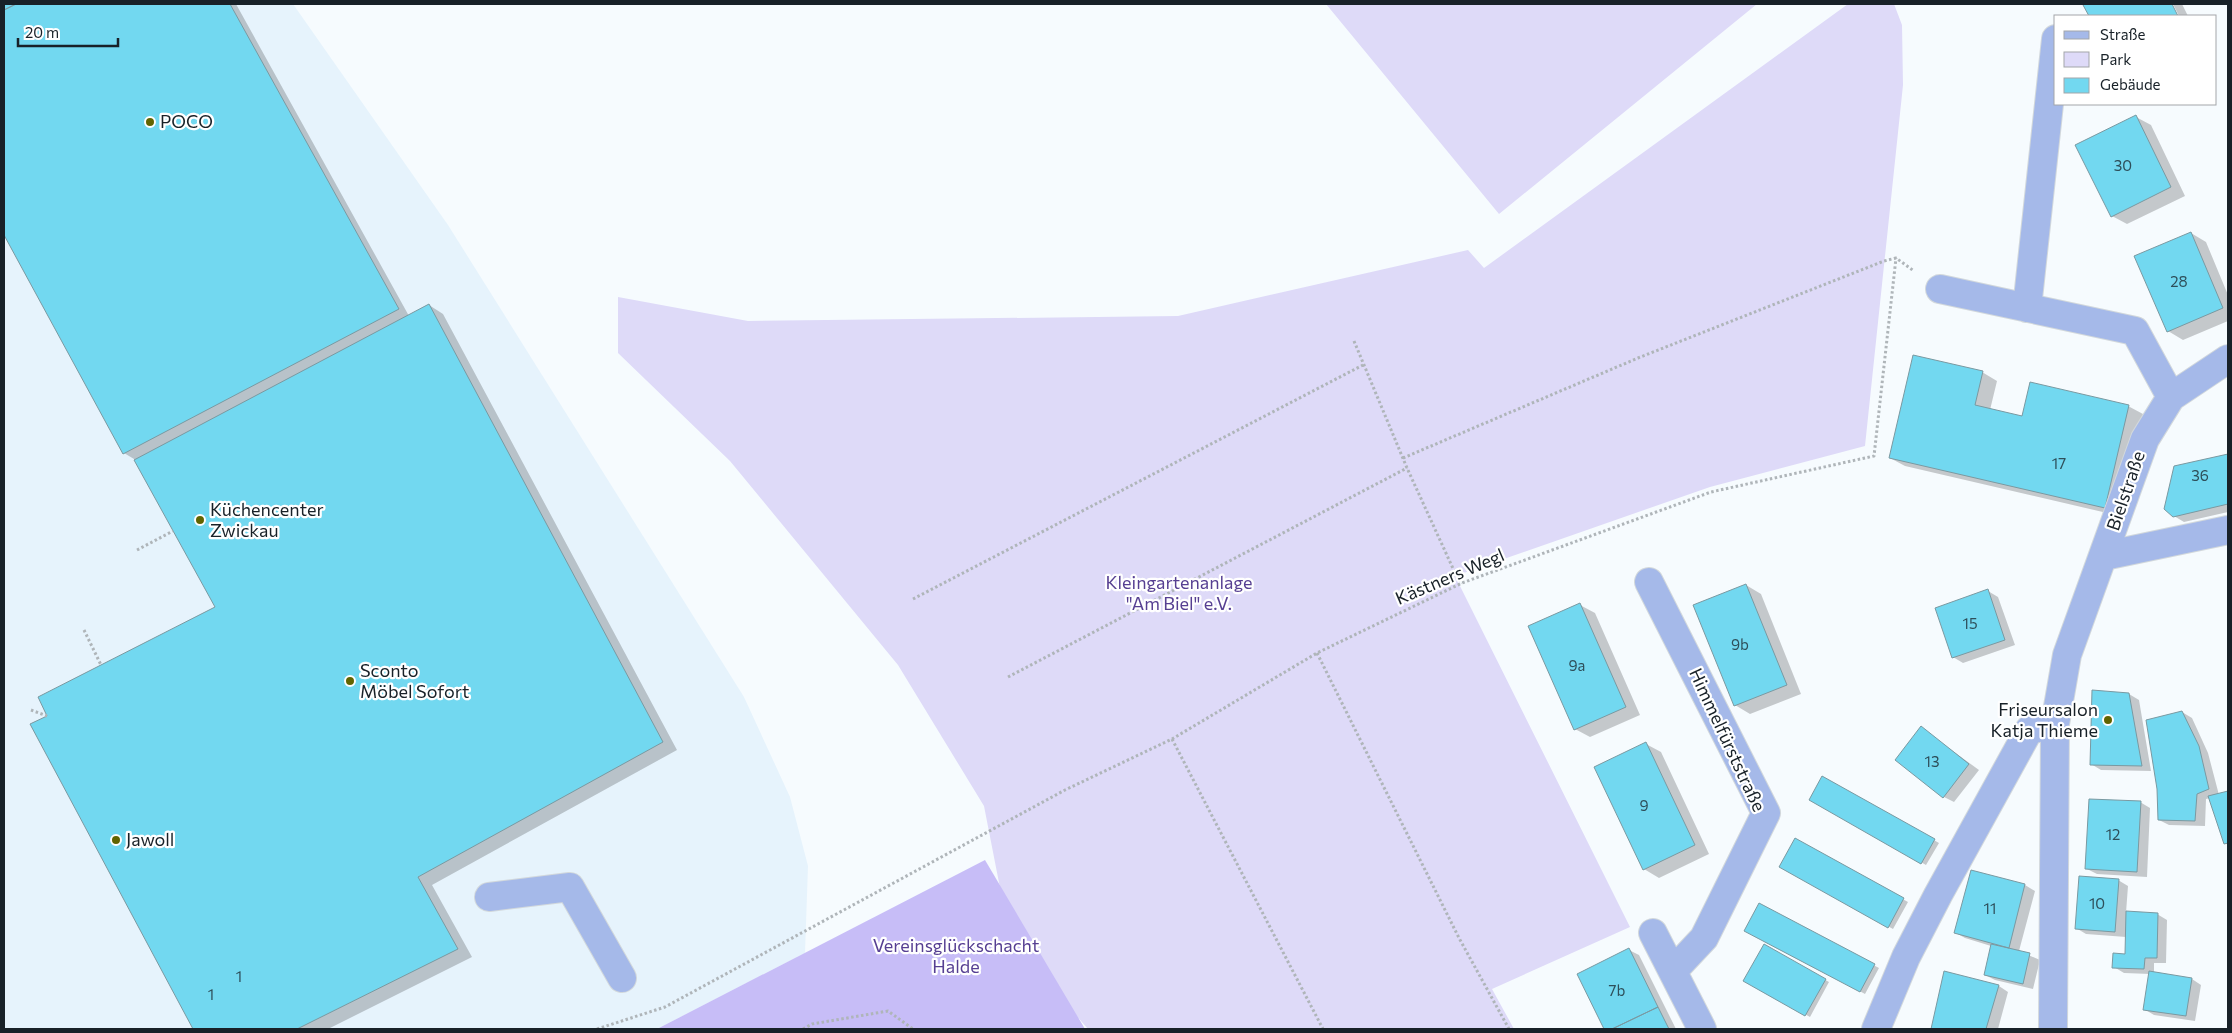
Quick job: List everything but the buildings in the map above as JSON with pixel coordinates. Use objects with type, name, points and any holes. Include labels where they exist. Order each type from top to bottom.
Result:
[{"type":"street","points":[[2027,308],[2054,58]]},
{"type":"street","points":[[1940,289],[2135,331],[2170,397]]},
{"type":"street","name":"Bielstraße","points":[[2055,724],[2067,654],[2145,439],[2170,397],[2228,358]]},
{"type":"street","points":[[2104,556],[2228,530]]},
{"type":"street","name":"Himmelfürststraße","points":[[1649,582],[1766,812],[1704,938],[1673,972]]},
{"type":"street","points":[[1876,1029],[1906,957],[2029,730],[2055,724],[2053,1029]]},
{"type":"street","points":[[489,897],[570,887],[622,978]]},
{"type":"street","points":[[1652,933],[1702,1029]]},
{"type":"path","points":[[1403,458],[1638,358],[1884,261],[1896,258],[1940,289]]},
{"type":"path","name":"Kästners Wegl","points":[[597,1029],[665,1007],[1065,790],[1172,739],[1317,653],[1462,584],[1711,492],[1874,456],[1896,258]]},
{"type":"path","points":[[1354,341],[1362,365],[1407,468],[1462,584]]},
{"type":"path","points":[[913,599],[1362,365]]},
{"type":"path","points":[[1008,677],[1407,468]]},
{"type":"path","points":[[136,550],[173,532]]},
{"type":"path","points":[[84,630],[102,665]]},
{"type":"path","points":[[1317,653],[1459,938],[1509,1029]]},
{"type":"path","points":[[31,710],[47,716]]},
{"type":"path","points":[[1172,739],[1323,1029]]},
{"type":"path","points":[[803,1029],[812,1024],[888,1010],[913,1029]]},
{"type":"shaded area","points":[[4,4],[293,4],[448,225],[744,697],[790,797],[808,866],[805,953],[657,1029],[4,1029]]},
{"type":"green space","points":[[1326,4],[1757,4],[1499,214]]},
{"type":"green space","name":"Kleingartenanlage \"Am Biel\" e.V.","points":[[1848,4],[1894,4],[1902,25],[1903,85],[1865,446],[1710,487],[1455,576],[1630,927],[1492,989],[1514,1029],[1088,1029],[1010,939],[984,806],[898,665],[730,461],[618,353],[618,297],[748,321],[1178,316],[1468,250],[1484,268]]},
{"type":"green space","name":"Vereinsglückschacht Halde","points":[[985,860],[1085,1029],[657,1029]]},
{"type":"place","name":"POCO","points":[[150,122]]},
{"type":"place","name":"Küchencenter Zwickau","points":[[200,520]]},
{"type":"place","name":"Sconto Möbel Sofort","points":[[350,681]]},
{"type":"place","name":"Friseursalon Katja Thieme","points":[[2108,720]]},
{"type":"place","name":"Jawoll","points":[[116,840]]}]
